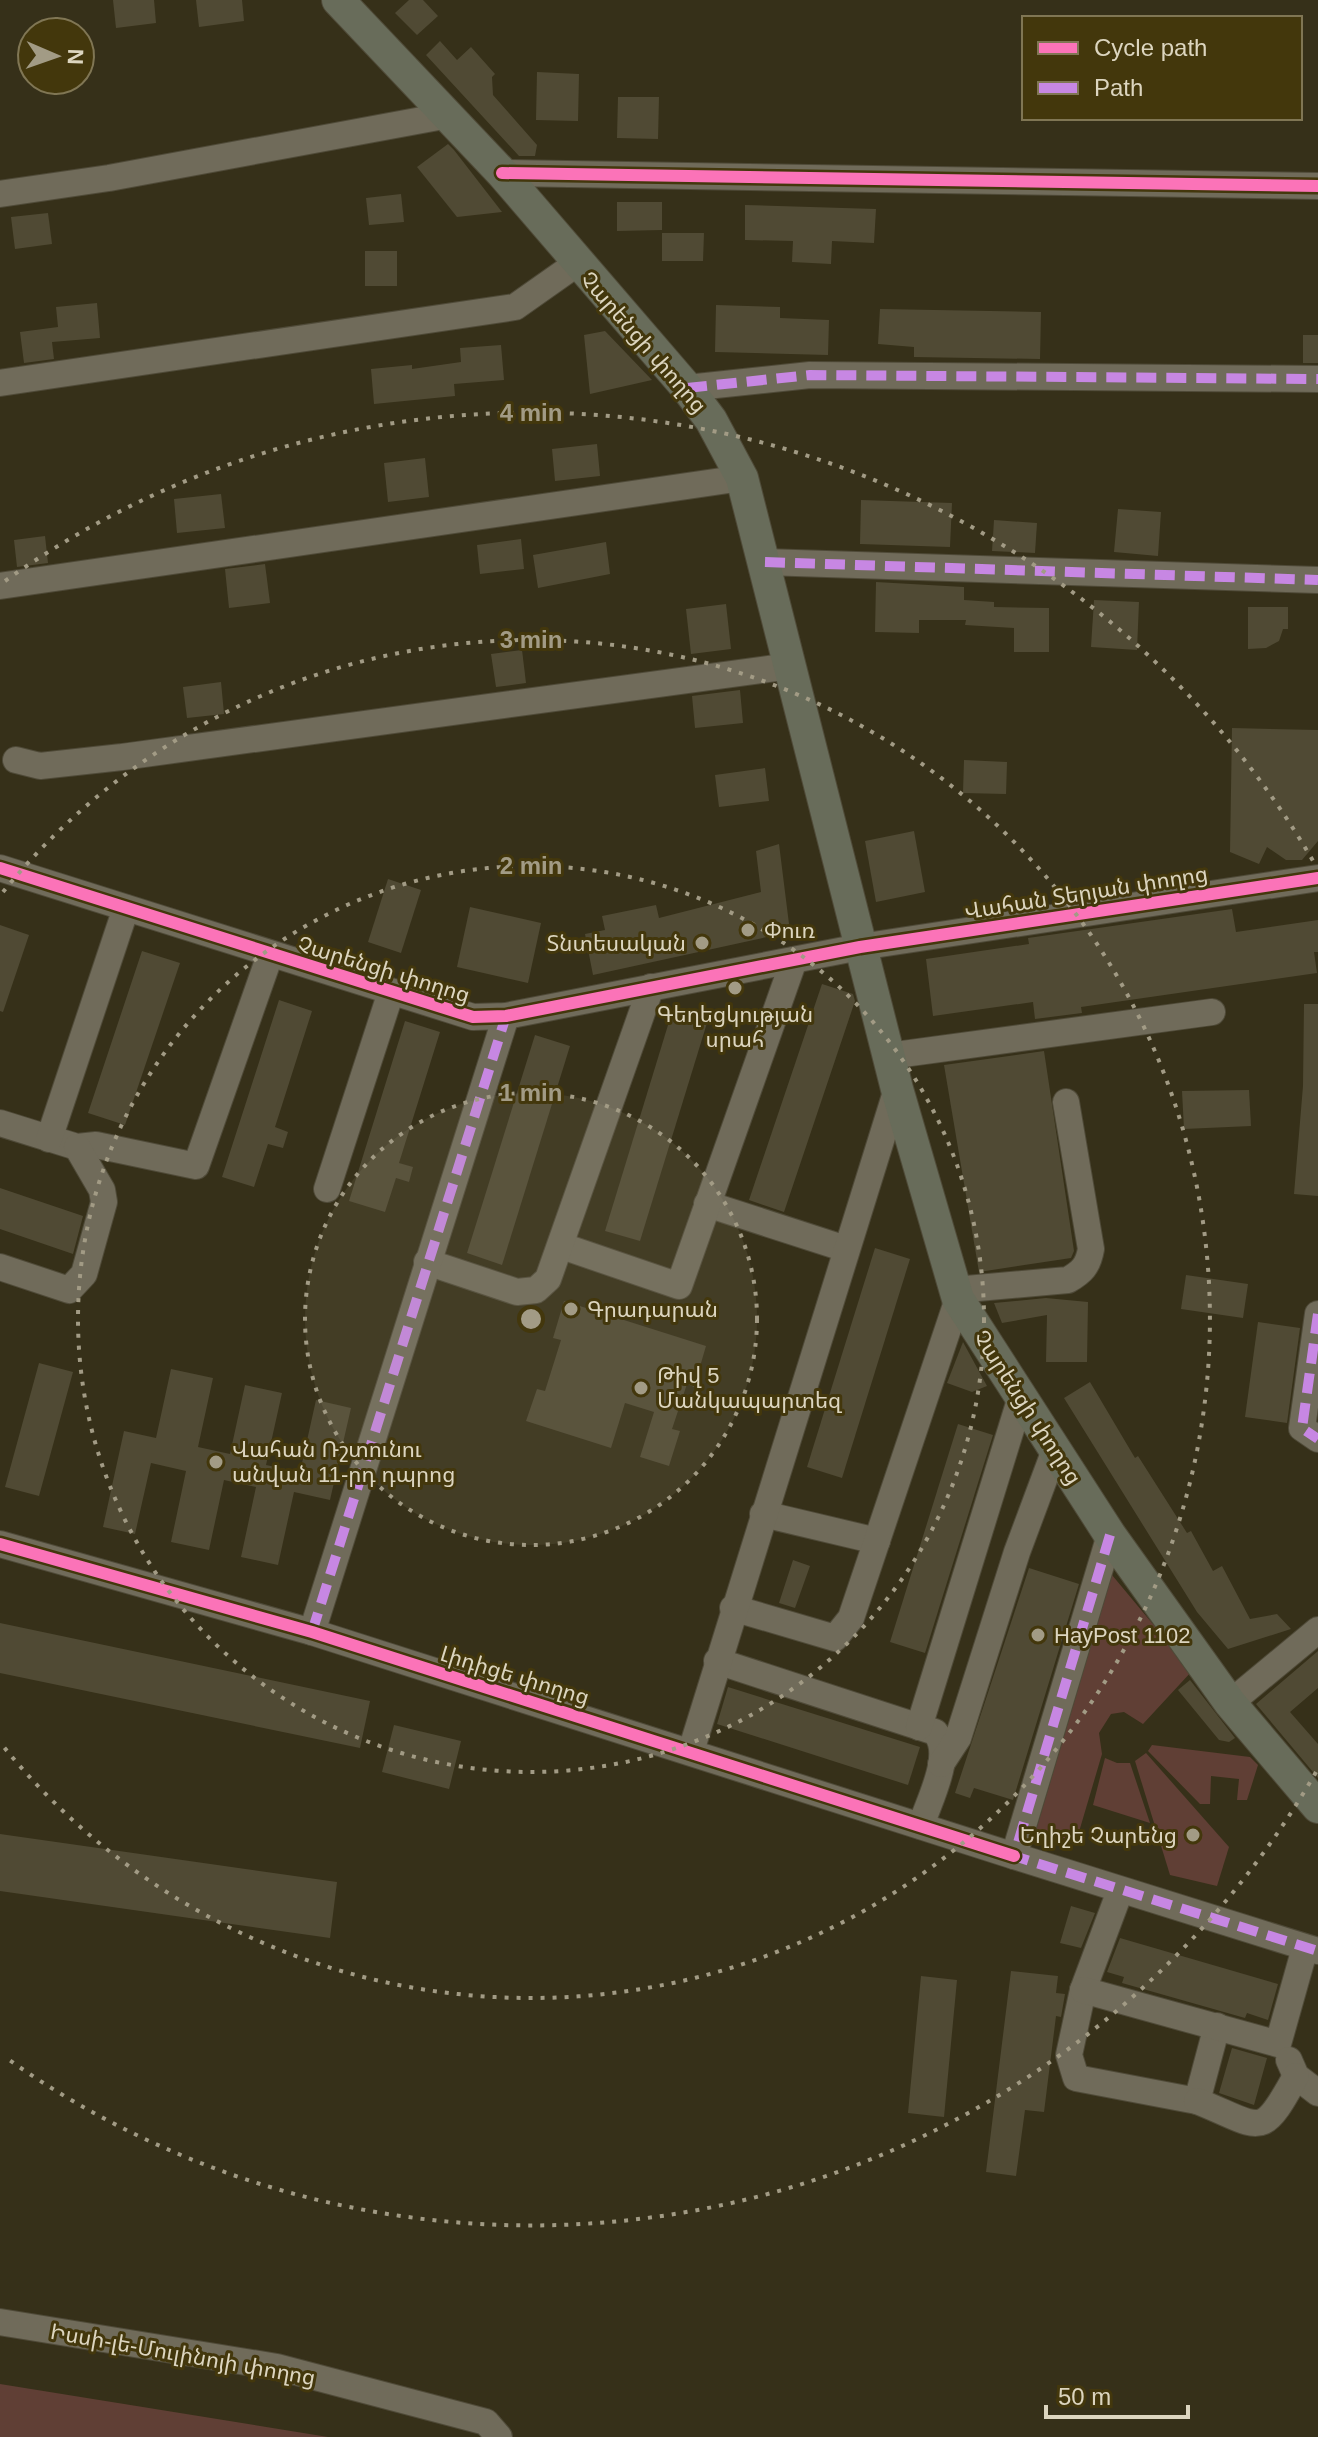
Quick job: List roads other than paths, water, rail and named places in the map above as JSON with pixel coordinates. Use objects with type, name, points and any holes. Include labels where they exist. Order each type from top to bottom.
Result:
[{"type":"main road","name":"Չարենցի փողոց","points":[[338,0],[502,173],[711,420],[742,478],[888,1056],[957,1294],[1110,1535],[1230,1703],[1318,1807]]},
{"type":"street","points":[[0,194],[109,178],[449,115]]},
{"type":"street","points":[[502,173],[1318,186]]},
{"type":"street","points":[[0,383],[515,307],[576,264]]},
{"type":"street","points":[[687,388],[810,375],[1318,379]]},
{"type":"street","points":[[0,586],[742,478]]},
{"type":"street","points":[[765,562],[1318,580]]},
{"type":"street","points":[[16,760],[40,766],[122,757],[790,666]]},
{"type":"street","name":"Չարենցի փողոց","points":[[0,868],[473,1017],[506,1016],[860,947]]},
{"type":"street","name":"Վահան Տերյան փողոց","points":[[860,947],[1318,878]]},
{"type":"street","points":[[49,1139],[126,908]]},
{"type":"street","points":[[0,1123],[77,1147],[96,1145],[196,1166],[270,955]]},
{"type":"street","points":[[562,1246],[679,1286],[794,960]]},
{"type":"street","points":[[427,1262],[517,1292],[536,1290],[548,1279],[651,987]]},
{"type":"street","points":[[327,1189],[391,992]]},
{"type":"street","points":[[888,1056],[1212,1012]]},
{"type":"street","points":[[312,1632],[506,1016]]},
{"type":"street","points":[[691,1751],[897,1089]]},
{"type":"street","points":[[733,1608],[835,1638],[851,1618],[957,1294],[1068,1280],[1080,1273],[1089,1262],[1091,1249],[1066,1102]]},
{"type":"street","points":[[0,1267],[69,1290],[84,1274],[104,1202],[102,1190],[77,1147]]},
{"type":"street","points":[[707,1204],[846,1249]]},
{"type":"street","points":[[1318,1314],[1302,1428],[1318,1439]]},
{"type":"street","points":[[919,1727],[1021,1397]]},
{"type":"street","points":[[921,1826],[941,1764],[958,1738],[1017,1552],[1055,1450]]},
{"type":"street","points":[[763,1514],[877,1541]]},
{"type":"street","points":[[1014,1856],[1110,1535]]},
{"type":"street","name":"Լիդիցե փողոց","points":[[0,1544],[312,1632],[1312,1950]]},
{"type":"street","points":[[1230,1703],[1318,1630]]},
{"type":"street","points":[[717,1661],[919,1727],[940,1738],[941,1764]]},
{"type":"street","points":[[1120,1891],[1083,1990],[1069,2055],[1076,2078],[1197,2101],[1255,2124],[1266,2123],[1274,2116],[1296,2076]]},
{"type":"street","points":[[1278,2044],[1312,1950]]},
{"type":"street","points":[[1083,1990],[1278,2044],[1296,2076],[1318,2093]]},
{"type":"street","points":[[1197,2101],[1217,2026]]},
{"type":"street","name":"Իսսի-լե-Մուլինոյի փողոց","points":[[0,2322],[277,2367],[486,2422],[499,2437]]},
{"type":"place","name":"Փուռ","points":[[748,930]]},
{"type":"place","name":"Տնտեսական","points":[[702,943]]},
{"type":"place","name":"Գեղեցկության սրահ","points":[[735,988]]},
{"type":"place","name":"Գրադարան","points":[[571,1309]]},
{"type":"place","name":"Թիվ 5 Մանկապարտեզ","points":[[641,1388]]},
{"type":"place","name":"Վահան Ռշտունու անվան 11-րդ դպրոց","points":[[216,1462]]},
{"type":"place","name":"HayPost 1102","points":[[1038,1635]]},
{"type":"place","name":"Եղիշե Չարենց","points":[[1193,1835]]}]
